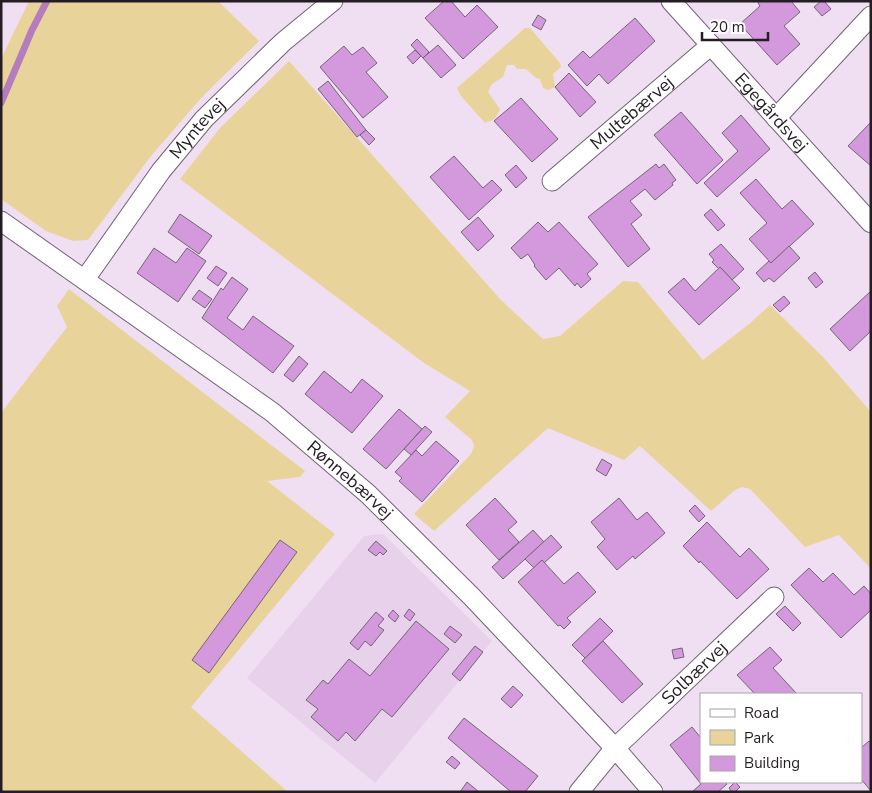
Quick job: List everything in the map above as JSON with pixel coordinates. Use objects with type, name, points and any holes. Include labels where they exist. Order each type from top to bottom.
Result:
[{"type":"street","name":"Myntevej","points":[[85,279],[161,171],[204,119],[283,42],[333,1]]},
{"type":"street","name":"Egegårdsvej","points":[[671,1],[871,223]]},
{"type":"street","points":[[776,118],[871,16]]},
{"type":"street","name":"Multebærvej","points":[[552,181],[711,45]]},
{"type":"street","name":"Rønnebærvej","points":[[1,221],[272,412],[368,494],[471,596],[615,748],[653,792]]},
{"type":"street","name":"Solbærvej","points":[[579,792],[615,748],[774,597]]},
{"type":"shaded area","points":[[383,534],[492,641],[375,783],[247,678],[364,536]]},
{"type":"green space","points":[[29,1],[218,1],[259,41],[202,97],[151,156],[88,240],[73,241],[46,231],[1,199],[1,59]]},
{"type":"green space","points":[[525,28],[530,28],[560,63],[561,67],[553,74],[555,87],[548,90],[543,88],[540,79],[536,78],[526,69],[517,69],[514,65],[507,65],[503,77],[492,84],[488,92],[500,109],[495,119],[485,123],[461,96],[457,88]]},
{"type":"green space","points":[[289,61],[501,300],[543,339],[560,336],[623,281],[638,282],[703,360],[770,305],[823,357],[871,412],[871,569],[839,535],[805,547],[750,489],[742,487],[735,490],[711,511],[640,446],[624,460],[548,428],[434,531],[414,514],[471,454],[474,446],[472,440],[445,417],[470,391],[424,363],[180,179],[220,128]]},
{"type":"green space","points":[[69,289],[305,471],[300,477],[267,481],[335,534],[191,707],[288,792],[1,792],[1,413],[67,327],[57,306]]},
{"type":"building","points":[[444,1],[451,1],[465,17],[477,5],[498,27],[463,59],[425,18]]},
{"type":"building","points":[[757,1],[791,1],[800,12],[784,26],[800,44],[777,65],[740,24],[760,6]]},
{"type":"building","points":[[821,1],[824,1],[831,9],[822,16],[814,7]]},
{"type":"building","points":[[538,15],[546,20],[541,30],[532,25]]},
{"type":"building","points":[[635,18],[655,41],[608,84],[599,74],[587,86],[568,65],[583,51],[590,58]]},
{"type":"building","points":[[417,39],[429,52],[423,58],[411,45]]},
{"type":"building","points":[[438,45],[456,65],[441,78],[423,58]]},
{"type":"building","points":[[344,46],[352,55],[363,47],[377,63],[366,72],[388,97],[363,118],[320,67]]},
{"type":"building","points":[[415,50],[421,56],[413,64],[407,57]]},
{"type":"building","points":[[569,73],[596,102],[580,117],[555,87]]},
{"type":"building","points":[[328,81],[366,130],[357,137],[318,89]]},
{"type":"building","points":[[521,98],[558,139],[532,162],[494,121]]},
{"type":"building","points":[[681,112],[723,160],[697,184],[654,135]]},
{"type":"building","points":[[741,115],[770,149],[717,197],[704,183],[738,151],[722,133]]},
{"type":"building","points":[[871,122],[871,166],[848,146]]},
{"type":"building","points":[[366,130],[375,139],[369,145],[360,135]]},
{"type":"building","points":[[454,156],[483,188],[492,180],[502,190],[469,220],[430,177]]},
{"type":"building","points":[[656,164],[659,168],[664,164],[676,180],[672,183],[673,185],[655,200],[645,189],[630,201],[642,215],[631,224],[650,249],[628,267],[588,217]]},
{"type":"building","points":[[516,165],[527,178],[516,188],[505,175]]},
{"type":"building","points":[[756,179],[782,209],[792,200],[814,224],[771,263],[749,239],[767,223],[740,193]]},
{"type":"building","points":[[711,209],[725,225],[718,231],[704,215]]},
{"type":"building","points":[[180,214],[212,236],[199,254],[168,232]]},
{"type":"building","points":[[478,217],[494,236],[478,251],[461,232]]},
{"type":"building","points":[[538,222],[548,232],[559,222],[598,264],[587,274],[591,279],[581,288],[577,283],[575,286],[559,268],[546,280],[534,266],[528,254],[521,259],[511,248]]},
{"type":"building","points":[[721,244],[744,269],[732,280],[720,267],[719,269],[712,262],[714,260],[709,254]]},
{"type":"building","points":[[789,246],[800,258],[774,282],[769,278],[764,282],[756,273],[769,261],[771,263]]},
{"type":"building","points":[[154,248],[176,263],[187,248],[206,261],[178,302],[137,273]]},
{"type":"building","points":[[216,266],[227,273],[218,286],[207,278]]},
{"type":"building","points":[[720,267],[740,288],[699,325],[668,292],[684,278],[695,291]]},
{"type":"building","points":[[815,272],[823,282],[816,288],[808,278]]},
{"type":"building","points":[[232,277],[248,289],[227,318],[243,330],[253,316],[294,346],[273,373],[202,318],[221,288],[223,290]]},
{"type":"building","points":[[199,290],[212,299],[205,308],[192,299]]},
{"type":"building","points":[[871,291],[871,331],[850,351],[830,329]]},
{"type":"building","points":[[784,296],[790,303],[780,312],[773,305]]},
{"type":"building","points":[[299,356],[308,364],[293,382],[284,375]]},
{"type":"building","points":[[324,371],[351,393],[362,379],[383,396],[352,433],[305,394]]},
{"type":"building","points":[[399,409],[422,429],[386,469],[363,449]]},
{"type":"building","points":[[425,426],[432,432],[411,455],[404,449]]},
{"type":"building","points":[[436,441],[459,461],[422,502],[399,481],[402,478],[395,472],[416,450],[422,456]]},
{"type":"building","points":[[602,459],[612,465],[606,476],[596,470]]},
{"type":"building","points":[[495,498],[517,522],[508,530],[519,542],[499,560],[466,525]]},
{"type":"building","points":[[619,498],[637,520],[647,512],[665,533],[635,559],[633,556],[617,570],[597,547],[605,539],[591,522]]},
{"type":"building","points":[[695,505],[705,516],[699,522],[689,511]]},
{"type":"building","points":[[707,522],[740,557],[749,548],[769,569],[737,599],[683,546]]},
{"type":"building","points":[[533,530],[544,542],[503,579],[492,567]]},
{"type":"building","points":[[551,535],[562,547],[544,563],[542,560],[534,568],[525,559]]},
{"type":"building","points":[[280,540],[297,552],[209,673],[192,660]]},
{"type":"building","points":[[376,541],[387,551],[383,555],[380,552],[376,556],[368,550]]},
{"type":"building","points":[[542,560],[564,584],[578,572],[596,592],[567,618],[571,622],[564,629],[560,625],[558,626],[518,582]]},
{"type":"building","points":[[809,568],[823,582],[833,573],[854,595],[864,586],[871,594],[871,610],[841,638],[791,585]]},
{"type":"building","points":[[785,606],[801,623],[793,631],[776,614]]},
{"type":"building","points":[[409,609],[415,614],[410,621],[404,616]]},
{"type":"building","points":[[393,610],[399,616],[395,622],[388,616]]},
{"type":"building","points":[[376,612],[384,619],[378,626],[384,630],[371,646],[365,641],[358,650],[350,643]]},
{"type":"building","points":[[600,618],[613,631],[585,658],[572,645]]},
{"type":"building","points":[[416,621],[449,649],[392,717],[382,709],[355,741],[346,732],[338,741],[311,717],[318,709],[306,700],[323,680],[328,684],[349,659],[370,676]]},
{"type":"building","points":[[450,626],[462,635],[455,643],[444,634]]},
{"type":"building","points":[[603,641],[643,684],[622,703],[582,661]]},
{"type":"building","points":[[475,646],[483,652],[460,681],[452,674]]},
{"type":"building","points":[[770,647],[782,660],[773,668],[796,693],[754,693],[737,675]]},
{"type":"building","points":[[682,648],[684,657],[674,659],[672,650]]},
{"type":"building","points":[[513,686],[523,695],[511,708],[501,699]]},
{"type":"building","points":[[464,718],[538,776],[525,792],[511,792],[448,738]]},
{"type":"building","points":[[692,727],[700,737],[700,783],[670,745]]},
{"type":"building","points":[[869,741],[871,743],[871,791],[862,780],[862,747]]},
{"type":"building","points":[[452,756],[460,763],[455,769],[446,762]]},
{"type":"building","points":[[467,782],[479,792],[460,792]]},
{"type":"building","points":[[734,783],[740,787],[735,792],[732,792],[729,788]]},
{"type":"building","points":[[701,784],[727,784],[718,792],[692,792]]},
{"type":"waterway","points":[[1,103],[32,30],[47,1]]}]
